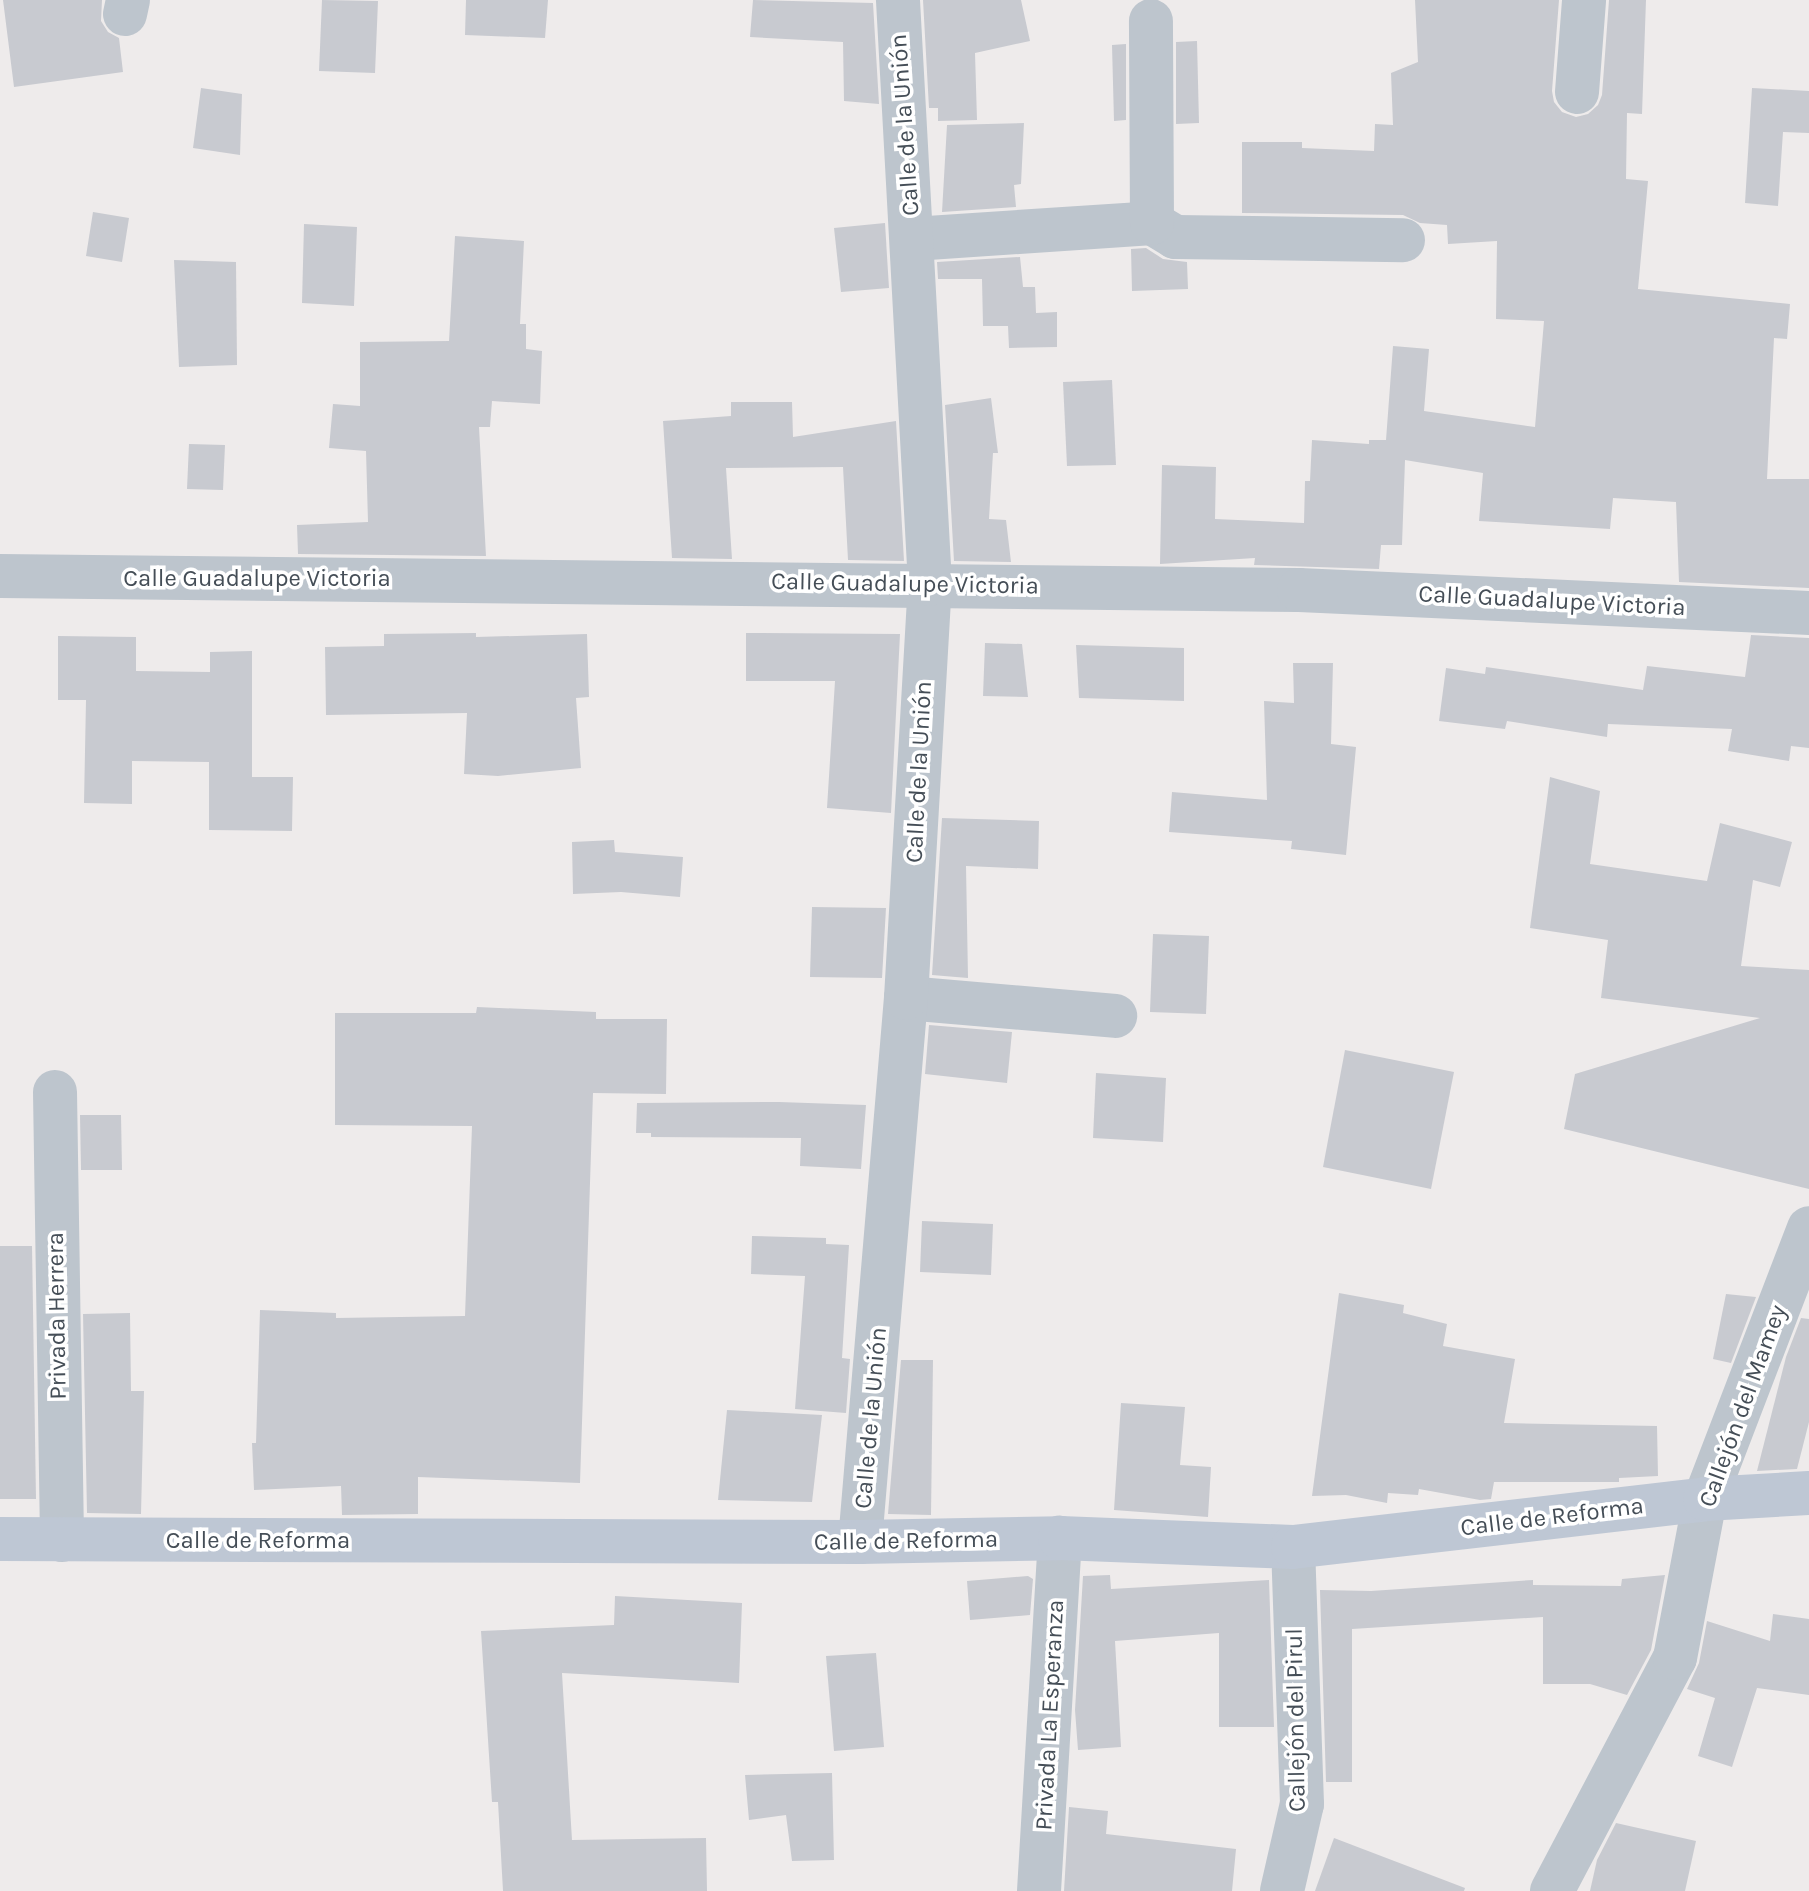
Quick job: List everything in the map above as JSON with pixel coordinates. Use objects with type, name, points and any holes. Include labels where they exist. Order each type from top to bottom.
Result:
[{"type":"main road","name":"Calle de Reforma","points":[[0,1539],[860,1542],[1060,1538],[1293,1547],[1705,1499],[1809,1493]]},
{"type":"street","name":"Calle de la Unión","points":[[860,1542],[906,998],[930,584],[898,0]]},
{"type":"street","points":[[1577,92],[1584,0]]},
{"type":"street","points":[[1151,21],[1152,223]]},
{"type":"street","points":[[913,239],[1152,223],[1175,237],[1403,240]]},
{"type":"street","name":"Calle Guadalupe Victoria","points":[[0,576],[1299,590],[1809,613]]},
{"type":"street","points":[[906,998],[1115,1016]]},
{"type":"street","name":"Privada Herrera","points":[[55,1092],[62,1540]]},
{"type":"street","name":"Callejón del Mamey","points":[[1552,1891],[1675,1658],[1705,1499],[1809,1228]]},
{"type":"street","name":"Privada La Esperanza","points":[[1039,1891],[1060,1538]]},
{"type":"street","name":"Callejón del Pirul","points":[[1282,1891],[1302,1804],[1293,1547]]},
{"type":"building","points":[[3,0],[102,0],[101,21],[108,32],[119,38],[123,72],[14,87]]},
{"type":"building","points":[[322,0],[378,1],[375,73],[319,71]]},
{"type":"building","points":[[466,0],[548,0],[545,38],[465,35]]},
{"type":"building","points":[[753,0],[873,3],[879,104],[844,101],[843,42],[750,37]]},
{"type":"building","points":[[923,0],[1021,0],[1030,41],[975,53],[977,120],[938,121],[938,108],[929,108]]},
{"type":"building","points":[[1415,0],[1559,0],[1552,91],[1554,102],[1562,112],[1576,117],[1588,114],[1598,105],[1602,95],[1609,0],[1646,0],[1642,114],[1627,113],[1626,179],[1648,181],[1638,289],[1790,304],[1787,339],[1774,338],[1767,479],[1809,479],[1809,588],[1679,582],[1676,502],[1613,498],[1610,529],[1479,521],[1483,473],[1405,460],[1402,545],[1381,545],[1379,569],[1254,565],[1255,558],[1160,564],[1162,465],[1216,467],[1215,519],[1304,523],[1305,481],[1310,481],[1312,440],[1369,444],[1369,440],[1386,440],[1393,346],[1429,349],[1424,411],[1535,427],[1544,321],[1496,319],[1497,241],[1448,244],[1447,225],[1420,223],[1403,215],[1242,213],[1242,142],[1302,142],[1302,148],[1374,151],[1375,124],[1393,125],[1391,73],[1418,62]]},
{"type":"building","points":[[1197,41],[1199,123],[1176,124],[1176,42]]},
{"type":"building","points":[[1126,44],[1126,120],[1114,121],[1112,45]]},
{"type":"building","points":[[201,88],[242,94],[240,155],[193,148]]},
{"type":"building","points":[[1752,88],[1809,91],[1809,133],[1783,132],[1778,206],[1745,203]]},
{"type":"building","points":[[1024,123],[1021,184],[1014,185],[1016,207],[942,212],[947,125]]},
{"type":"building","points":[[93,212],[129,218],[122,262],[86,256]]},
{"type":"building","points":[[885,223],[889,288],[841,292],[834,228]]},
{"type":"building","points":[[304,224],[357,227],[354,306],[302,303]]},
{"type":"building","points":[[455,236],[524,241],[520,324],[526,324],[526,349],[542,351],[540,404],[492,401],[490,427],[479,427],[486,556],[298,554],[297,525],[368,522],[366,451],[329,448],[333,404],[360,406],[360,342],[449,341]]},
{"type":"building","points":[[1146,248],[1163,259],[1187,262],[1188,289],[1132,291],[1131,249]]},
{"type":"building","points":[[1020,257],[1023,287],[1035,287],[1036,313],[1057,312],[1057,347],[1009,348],[1008,326],[983,326],[982,279],[938,279],[937,262]]},
{"type":"building","points":[[174,260],[236,262],[237,365],[179,367]]},
{"type":"building","points":[[1112,380],[1116,465],[1067,466],[1063,382]]},
{"type":"building","points":[[991,398],[998,453],[993,453],[989,519],[1006,520],[1011,562],[954,561],[945,405]]},
{"type":"building","points":[[731,402],[792,402],[793,437],[896,421],[904,561],[848,560],[843,467],[726,468],[732,559],[672,558],[663,421],[731,416]]},
{"type":"building","points":[[189,444],[225,445],[223,490],[187,489]]},
{"type":"building","points":[[476,633],[476,637],[587,634],[589,697],[576,698],[581,768],[498,776],[464,774],[467,713],[326,715],[325,647],[384,646],[384,634]]},
{"type":"building","points":[[746,633],[900,634],[891,813],[827,808],[835,681],[746,681]]},
{"type":"building","points":[[1751,635],[1809,638],[1809,748],[1791,746],[1789,761],[1728,751],[1732,729],[1608,724],[1607,737],[1507,721],[1505,729],[1439,721],[1446,668],[1485,674],[1486,667],[1643,690],[1647,666],[1745,677]]},
{"type":"building","points":[[58,636],[136,637],[136,671],[210,672],[210,652],[252,651],[252,777],[293,777],[292,831],[209,830],[209,762],[132,761],[132,804],[84,803],[86,700],[58,700]]},
{"type":"building","points":[[985,643],[1022,644],[1028,697],[983,696]]},
{"type":"building","points":[[1076,645],[1184,648],[1184,701],[1079,698]]},
{"type":"building","points":[[1293,663],[1333,663],[1331,744],[1356,747],[1346,855],[1291,849],[1292,841],[1169,832],[1172,792],[1267,800],[1264,701],[1294,703]]},
{"type":"building","points":[[1550,777],[1600,791],[1590,864],[1707,881],[1720,823],[1792,842],[1780,887],[1753,880],[1741,966],[1809,970],[1809,1189],[1564,1129],[1575,1074],[1760,1018],[1601,998],[1608,940],[1530,928]]},
{"type":"building","points":[[942,818],[1039,821],[1038,869],[966,866],[968,978],[932,975]]},
{"type":"building","points":[[614,840],[615,852],[683,857],[680,897],[621,892],[573,894],[572,842]]},
{"type":"building","points":[[812,907],[886,908],[882,978],[810,977]]},
{"type":"building","points":[[1153,934],[1209,936],[1206,1014],[1150,1012]]},
{"type":"building","points":[[477,1007],[596,1012],[596,1019],[667,1019],[666,1094],[593,1093],[580,1483],[418,1477],[418,1514],[342,1515],[341,1486],[254,1490],[252,1443],[256,1443],[260,1310],[336,1313],[336,1318],[465,1316],[472,1126],[335,1125],[335,1013],[476,1013]]},
{"type":"building","points":[[929,1025],[1012,1032],[1007,1083],[925,1074]]},
{"type":"building","points":[[1345,1050],[1454,1072],[1431,1189],[1323,1167]]},
{"type":"building","points":[[1096,1073],[1166,1078],[1163,1142],[1093,1138]]},
{"type":"building","points":[[637,1103],[866,1105],[861,1169],[800,1166],[801,1138],[651,1137],[651,1133],[636,1133]]},
{"type":"building","points":[[80,1115],[121,1115],[122,1170],[81,1170]]},
{"type":"building","points":[[922,1221],[993,1224],[991,1275],[920,1272]]},
{"type":"building","points":[[752,1236],[826,1238],[826,1244],[849,1245],[842,1358],[850,1359],[846,1413],[795,1409],[805,1276],[751,1274]]},
{"type":"building","points":[[0,1246],[32,1246],[36,1499],[0,1499]]},
{"type":"building","points":[[1339,1293],[1404,1305],[1403,1313],[1447,1324],[1443,1346],[1515,1359],[1504,1423],[1657,1426],[1658,1476],[1619,1478],[1619,1482],[1494,1482],[1491,1499],[1480,1500],[1419,1489],[1418,1495],[1388,1493],[1387,1503],[1346,1495],[1312,1496]]},
{"type":"building","points":[[1726,1294],[1756,1297],[1731,1363],[1713,1359]]},
{"type":"building","points":[[130,1313],[131,1391],[144,1391],[141,1514],[87,1513],[83,1314]]},
{"type":"building","points":[[1801,1318],[1809,1319],[1809,1422],[1797,1469],[1757,1471],[1786,1357]]},
{"type":"building","points":[[901,1360],[933,1360],[931,1515],[888,1514]]},
{"type":"building","points":[[1121,1403],[1185,1407],[1180,1465],[1211,1467],[1208,1517],[1114,1510]]},
{"type":"building","points":[[727,1410],[822,1415],[812,1502],[718,1500]]},
{"type":"building","points":[[1110,1575],[1111,1589],[1269,1580],[1274,1727],[1219,1727],[1219,1633],[1115,1641],[1121,1747],[1078,1750],[1075,1710],[1083,1576]]},
{"type":"building","points":[[1665,1575],[1651,1650],[1627,1695],[1590,1684],[1543,1684],[1543,1617],[1352,1629],[1352,1782],[1326,1782],[1320,1590],[1371,1591],[1533,1580],[1533,1585],[1621,1586],[1622,1579]]},
{"type":"building","points":[[1028,1576],[1033,1579],[1030,1615],[970,1620],[967,1581]]},
{"type":"building","points":[[615,1596],[742,1603],[739,1683],[562,1673],[572,1840],[706,1838],[707,1891],[503,1891],[498,1802],[492,1802],[481,1631],[614,1625]]},
{"type":"building","points":[[1773,1614],[1809,1619],[1809,1695],[1757,1688],[1732,1767],[1698,1756],[1715,1698],[1687,1689],[1699,1663],[1707,1621],[1770,1641]]},
{"type":"building","points":[[876,1653],[884,1747],[834,1751],[826,1656]]},
{"type":"building","points":[[832,1773],[834,1860],[792,1861],[786,1815],[749,1820],[745,1775]]},
{"type":"building","points":[[1069,1807],[1108,1811],[1106,1834],[1236,1849],[1232,1891],[1064,1891]]},
{"type":"building","points":[[1616,1823],[1696,1841],[1685,1891],[1590,1891],[1597,1860]]},
{"type":"building","points":[[1334,1838],[1465,1888],[1464,1891],[1315,1891]]}]
